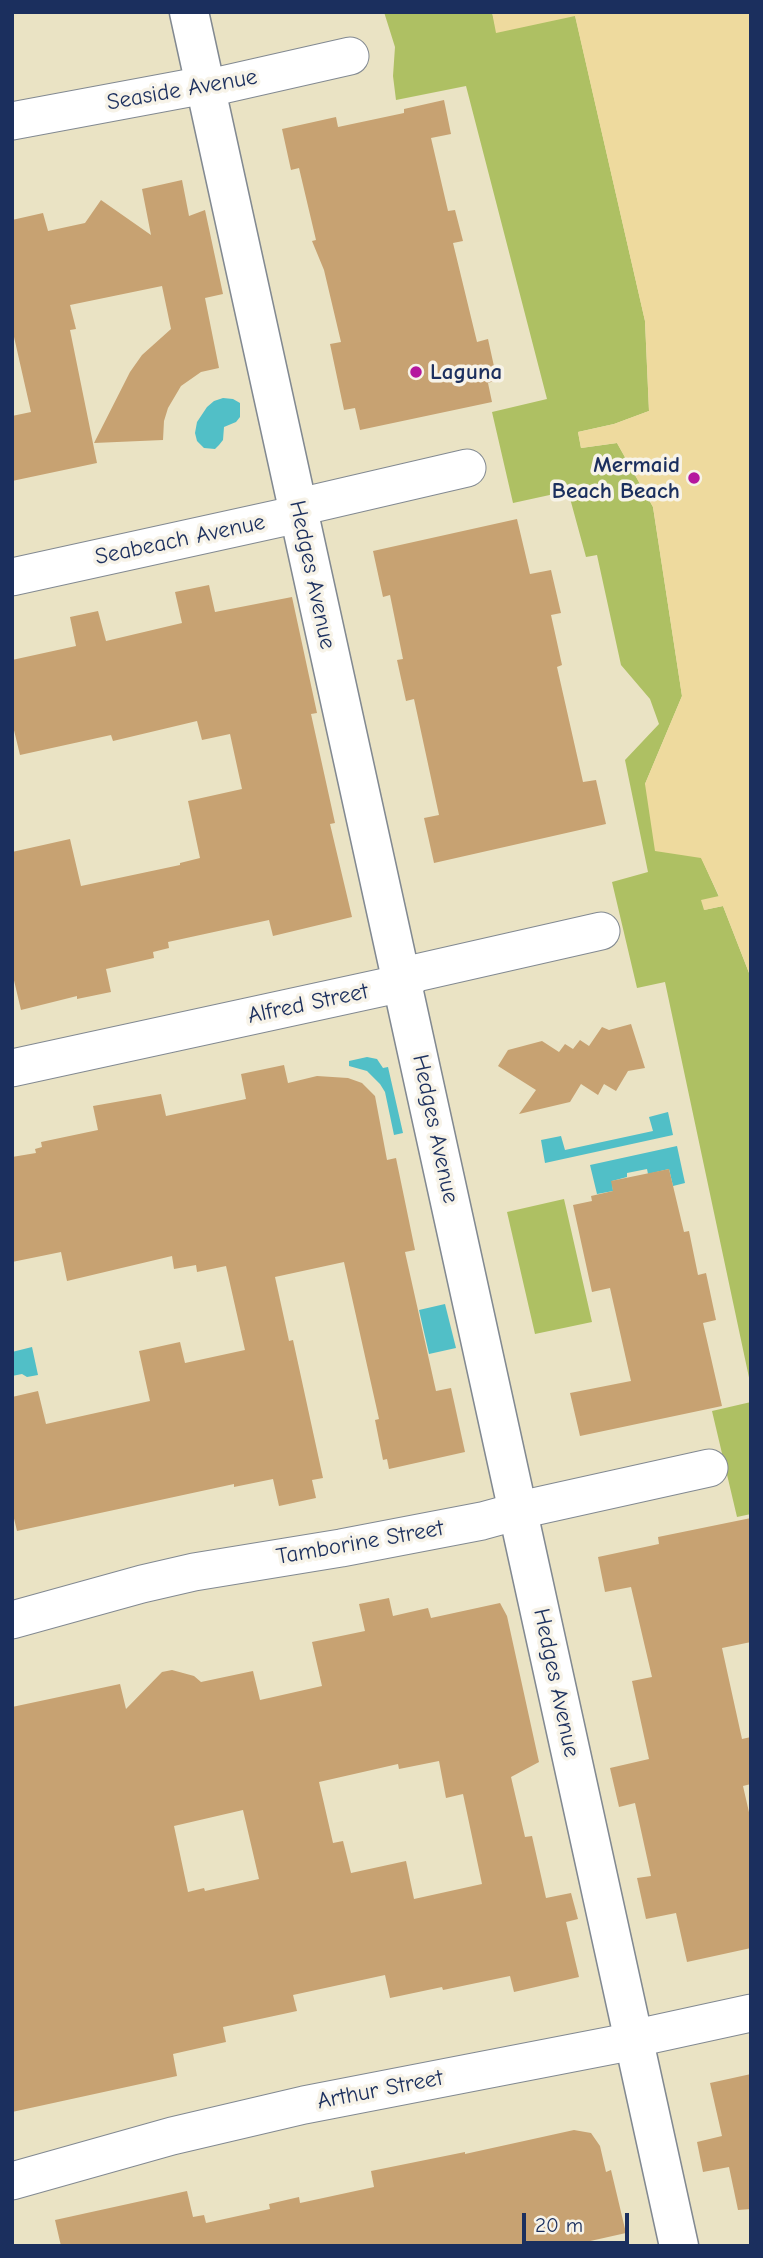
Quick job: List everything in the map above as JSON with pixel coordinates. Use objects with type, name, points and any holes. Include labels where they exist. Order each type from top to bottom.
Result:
[{"type":"street","name":"Hedges Avenue","points":[[189,12],[679,2246]]},
{"type":"street","name":"Seaside Avenue","points":[[12,121],[205,85],[222,85],[350,56]]},
{"type":"street","name":"Seabeach Avenue","points":[[12,577],[299,514],[312,504],[467,468]]},
{"type":"street","name":"Alfred Street","points":[[12,1068],[402,983],[416,973],[601,930]]},
{"type":"street","name":"Tamborine Street","points":[[12,1620],[194,1572],[341,1548],[519,1512],[709,1468]]},
{"type":"street","name":"Arthur Street","points":[[12,2181],[172,2136],[304,2105],[634,2041],[650,2035],[751,2013]]},
{"type":"green space","points":[[384,12],[492,12],[497,32],[575,15],[645,321],[649,411],[614,424],[578,432],[581,448],[617,443],[653,507],[682,696],[645,784],[701,857],[719,897],[704,910],[723,906],[751,978],[751,1387],[665,982],[637,988],[612,882],[648,872],[625,760],[659,724],[650,699],[621,665],[597,555],[586,557],[568,491],[513,503],[492,412],[547,399],[466,86],[396,100],[393,76],[395,47]]},
{"type":"green space","points":[[564,1199],[592,1322],[535,1334],[507,1212]]},
{"type":"green space","points":[[751,1402],[751,1514],[737,1517],[712,1411]]},
{"type":"sand","name":"Mermaid Beach Beach","points":[[492,12],[751,12],[751,978],[723,906],[704,910],[701,900],[719,896],[701,858],[655,851],[645,784],[682,696],[653,507],[617,443],[581,448],[578,432],[614,424],[649,411],[645,321],[575,16],[496,33]]},
{"type":"water","points":[[223,398],[240,403],[240,417],[236,422],[224,427],[223,440],[215,449],[204,448],[197,441],[197,422],[207,407]]},
{"type":"water","points":[[367,1057],[377,1059],[383,1068],[388,1067],[403,1133],[394,1135],[385,1092],[380,1084],[367,1071],[349,1066],[349,1061]]},
{"type":"water","points":[[668,1112],[673,1135],[545,1163],[541,1140],[561,1136],[565,1150],[653,1131],[649,1117]]},
{"type":"water","points":[[677,1146],[685,1183],[673,1186],[669,1169],[648,1174],[647,1169],[627,1173],[627,1177],[612,1181],[613,1191],[597,1194],[590,1165]]},
{"type":"water","points":[[445,1304],[456,1348],[429,1354],[419,1310]]},
{"type":"water","points":[[32,1347],[38,1375],[12,1376],[12,1352]]},
{"type":"building","points":[[444,100],[451,134],[431,138],[448,211],[455,210],[463,241],[453,243],[477,342],[488,339],[497,380],[488,383],[492,402],[360,430],[355,408],[344,410],[330,344],[341,342],[324,270],[312,241],[316,240],[299,168],[291,170],[282,129],[336,117],[338,127],[404,113],[404,109]]},
{"type":"building","points":[[182,180],[189,216],[205,210],[223,294],[205,298],[219,368],[201,372],[181,386],[168,408],[163,440],[94,443],[130,372],[142,355],[171,329],[162,286],[70,305],[76,329],[70,330],[97,463],[12,481],[12,416],[31,412],[12,328],[12,220],[43,213],[48,231],[85,223],[101,200],[151,235],[142,189]]},
{"type":"building","points":[[517,519],[530,574],[551,570],[561,613],[551,615],[562,665],[557,667],[583,782],[596,780],[606,824],[434,863],[424,818],[439,815],[414,699],[406,701],[397,660],[403,659],[390,595],[383,597],[373,551]]},
{"type":"building","points":[[209,585],[215,612],[292,597],[317,713],[311,714],[335,823],[330,824],[352,917],[273,936],[269,920],[168,942],[169,948],[153,952],[154,958],[106,969],[111,992],[77,999],[77,996],[21,1010],[12,972],[12,852],[70,839],[81,886],[180,865],[200,858],[188,801],[242,789],[230,734],[202,740],[197,721],[113,741],[111,735],[20,755],[12,722],[12,660],[76,646],[70,617],[98,611],[106,641],[182,623],[175,592]]},
{"type":"building","points":[[631,1024],[645,1068],[628,1071],[616,1091],[604,1084],[598,1095],[581,1084],[570,1102],[519,1114],[536,1090],[498,1066],[508,1050],[542,1041],[559,1052],[565,1044],[573,1049],[580,1040],[589,1046],[602,1027],[609,1030]]},
{"type":"building","points":[[284,1065],[288,1083],[317,1076],[348,1078],[362,1083],[375,1096],[387,1160],[396,1158],[415,1250],[405,1252],[436,1391],[451,1388],[465,1452],[389,1469],[387,1459],[383,1460],[375,1420],[379,1419],[344,1262],[275,1277],[289,1341],[293,1340],[323,1478],[312,1480],[316,1498],[279,1506],[273,1479],[234,1487],[234,1484],[17,1531],[12,1510],[12,1397],[38,1391],[46,1424],[150,1401],[139,1351],[180,1342],[185,1363],[245,1350],[226,1266],[197,1272],[196,1265],[174,1269],[172,1256],[67,1281],[61,1252],[12,1262],[12,1157],[36,1153],[35,1149],[42,1147],[41,1142],[98,1130],[93,1106],[161,1094],[166,1116],[246,1099],[241,1074]]},
{"type":"building","points":[[669,1169],[684,1232],[689,1231],[698,1275],[706,1273],[716,1320],[703,1323],[722,1406],[580,1436],[570,1393],[631,1381],[610,1288],[592,1292],[573,1205],[592,1201],[591,1196],[613,1191],[611,1181]]},
{"type":"building","points":[[751,1518],[751,1642],[722,1648],[742,1739],[751,1737],[751,1784],[743,1786],[751,1821],[751,1948],[687,1962],[676,1913],[646,1919],[637,1878],[651,1876],[635,1803],[619,1807],[610,1768],[649,1759],[632,1681],[652,1677],[631,1587],[605,1592],[598,1557],[659,1544],[658,1537]]},
{"type":"building","points":[[389,1598],[393,1616],[428,1608],[431,1618],[500,1603],[507,1616],[539,1762],[511,1777],[525,1837],[532,1836],[546,1898],[571,1893],[578,1919],[566,1922],[579,1977],[514,1992],[510,1976],[390,1998],[385,1975],[293,1995],[297,2011],[223,2027],[226,2042],[173,2054],[177,2076],[12,2112],[12,1707],[120,1684],[126,1709],[162,1672],[172,1670],[194,1676],[201,1682],[253,1671],[260,1700],[322,1686],[312,1642],[365,1631],[359,1604]],"holes":[[[439,1761],[446,1798],[463,1794],[482,1884],[414,1899],[406,1861],[351,1873],[343,1841],[333,1843],[319,1782],[398,1764],[399,1769]],[[243,1810],[259,1879],[188,1892],[174,1826]]]},
{"type":"building","points":[[751,2074],[751,2209],[738,2210],[729,2167],[703,2172],[697,2142],[722,2136],[710,2083]]},
{"type":"building","points":[[574,2130],[591,2133],[600,2146],[606,2172],[611,2170],[626,2233],[568,2246],[61,2246],[55,2220],[187,2191],[193,2217],[204,2215],[206,2223],[270,2209],[269,2204],[299,2197],[300,2203],[374,2187],[371,2171]]},
{"type":"place","name":"Laguna","points":[[416,372]]},
{"type":"place","name":"Mermaid Beach Beach","points":[[694,478]]}]
